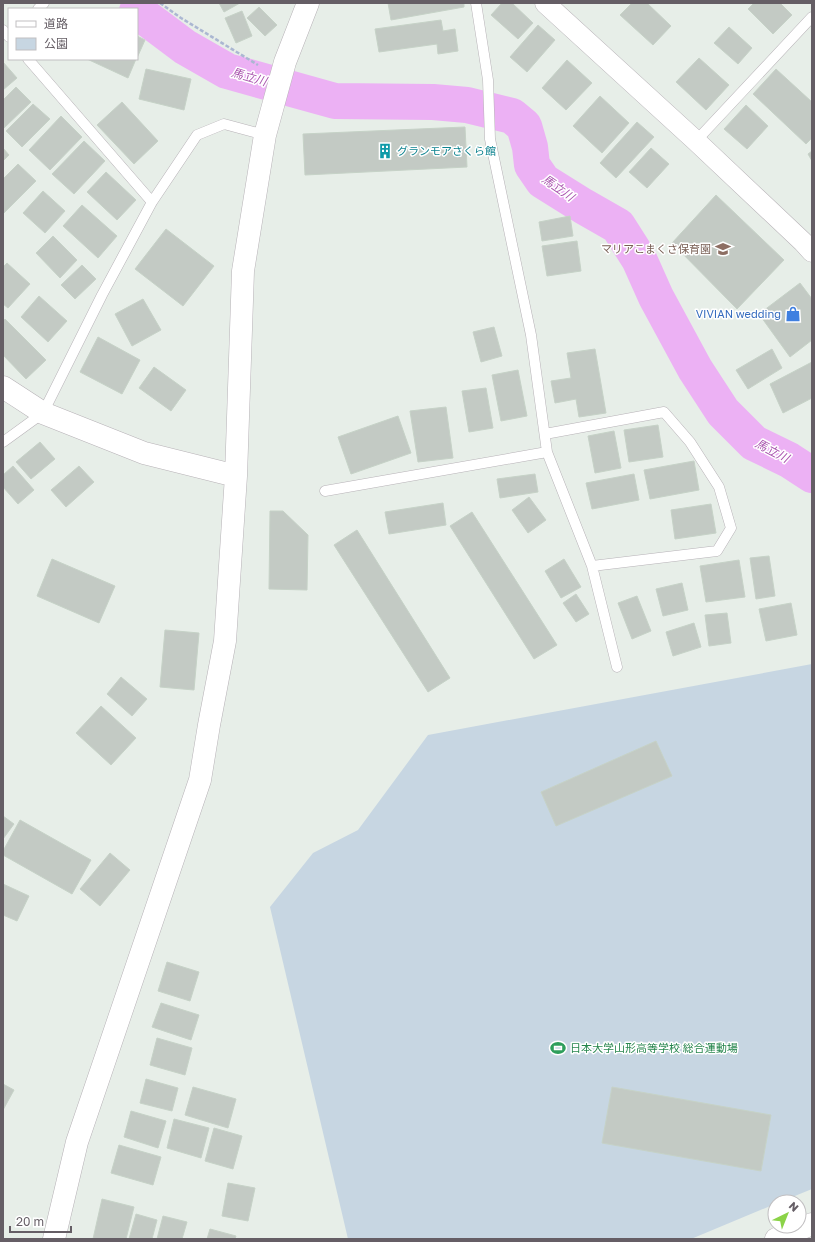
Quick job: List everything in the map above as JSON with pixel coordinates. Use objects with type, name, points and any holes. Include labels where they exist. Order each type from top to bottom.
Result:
[{"type":"street","points":[[54,1239],[77,1142],[200,780],[225,641],[236,476],[244,271],[265,135],[285,62],[308,3]]},
{"type":"street","points":[[545,3],[798,236],[812,252]]},
{"type":"street","points":[[3,387],[43,413],[144,453],[236,476]]},
{"type":"street","points":[[776,1239],[812,1224]]},
{"type":"lane","points":[[476,3],[488,80],[490,139],[531,334],[547,452],[592,566],[617,667]]},
{"type":"lane","points":[[696,141],[812,17]]},
{"type":"lane","points":[[29,60],[152,202]]},
{"type":"lane","points":[[3,442],[43,413],[102,295],[152,202],[197,135],[224,124],[265,135]]},
{"type":"lane","points":[[545,434],[664,412],[690,442],[718,487],[731,528],[717,551],[592,566]]},
{"type":"lane","points":[[325,490],[547,452]]},
{"type":"path","points":[[160,3],[180,18],[258,64]]},
{"type":"green space","name":"日本大学山形高等学校 総合運動場","points":[[812,664],[812,1189],[800,1194],[767,1194],[767,1207],[691,1239],[348,1239],[270,907],[313,853],[358,830],[428,735]]},
{"type":"building","points":[[219,3],[240,3],[224,12]]},
{"type":"building","points":[[388,3],[464,3],[464,7],[391,20]]},
{"type":"building","points":[[502,3],[512,3],[533,23],[518,39],[491,15]]},
{"type":"building","points":[[632,3],[647,3],[671,26],[653,45],[620,15]]},
{"type":"building","points":[[754,3],[780,3],[792,15],[773,34],[748,9]]},
{"type":"building","points":[[259,7],[277,25],[265,36],[247,18]]},
{"type":"building","points":[[242,11],[252,36],[236,43],[225,18]]},
{"type":"building","points":[[441,20],[443,31],[455,29],[458,51],[438,54],[437,44],[379,52],[375,29]]},
{"type":"building","points":[[538,25],[555,40],[527,72],[510,57]]},
{"type":"building","points":[[729,27],[752,48],[738,64],[714,43]]},
{"type":"building","points":[[138,36],[145,40],[138,56]]},
{"type":"building","points":[[699,58],[729,85],[706,110],[676,82]]},
{"type":"building","points":[[89,60],[136,60],[128,78]]},
{"type":"building","points":[[567,60],[592,83],[566,110],[542,88]]},
{"type":"building","points":[[3,62],[17,78],[3,90]]},
{"type":"building","points":[[146,69],[191,79],[184,110],[139,99]]},
{"type":"building","points":[[776,69],[812,102],[812,138],[806,144],[753,94]]},
{"type":"building","points":[[16,87],[31,102],[4,128],[3,100]]},
{"type":"building","points":[[600,96],[629,123],[602,153],[573,126]]},
{"type":"building","points":[[122,102],[158,141],[134,164],[97,125]]},
{"type":"building","points":[[33,104],[50,119],[22,147],[6,131]]},
{"type":"building","points":[[746,105],[768,126],[747,149],[724,129]]},
{"type":"building","points":[[61,116],[82,137],[50,170],[29,150]]},
{"type":"building","points":[[637,122],[654,137],[616,178],[600,163]]},
{"type":"building","name":"グランモアさくら館","points":[[465,127],[467,167],[305,175],[303,134]]},
{"type":"building","points":[[84,141],[105,161],[74,194],[52,174]]},
{"type":"building","points":[[3,148],[9,155],[3,161]]},
{"type":"building","points":[[651,148],[669,164],[647,188],[629,172]]},
{"type":"building","points":[[812,151],[812,161],[808,154]]},
{"type":"building","points":[[18,164],[36,181],[3,214],[3,179]]},
{"type":"building","points":[[106,172],[136,200],[117,220],[87,192]]},
{"type":"building","points":[[43,191],[65,211],[45,233],[23,213]]},
{"type":"building","points":[[716,195],[784,260],[737,309],[672,243]]},
{"type":"building","points":[[82,205],[117,236],[98,258],[63,226]]},
{"type":"building","points":[[570,216],[573,236],[542,241],[539,222]]},
{"type":"building","points":[[166,229],[214,266],[183,306],[135,269]]},
{"type":"building","points":[[53,236],[77,260],[60,278],[36,253]]},
{"type":"building","points":[[577,241],[581,271],[547,276],[542,246]]},
{"type":"building","points":[[7,263],[30,284],[8,308],[3,304],[3,267]]},
{"type":"building","points":[[82,265],[96,279],[75,299],[61,285]]},
{"type":"building","points":[[800,283],[812,299],[812,340],[790,357],[759,314]]},
{"type":"building","points":[[39,296],[67,321],[48,342],[21,317]]},
{"type":"building","points":[[143,299],[161,330],[132,346],[115,314]]},
{"type":"building","points":[[5,319],[46,360],[26,379],[3,355],[3,321]]},
{"type":"building","points":[[494,327],[502,356],[481,362],[473,332]]},
{"type":"building","points":[[98,337],[140,360],[122,394],[80,372]]},
{"type":"building","points":[[595,349],[606,413],[579,417],[576,399],[555,403],[551,381],[571,378],[567,353]]},
{"type":"building","points":[[772,349],[782,368],[748,389],[736,370]]},
{"type":"building","points":[[812,362],[812,398],[783,413],[770,384]]},
{"type":"building","points":[[154,367],[186,390],[171,411],[139,388]]},
{"type":"building","points":[[518,370],[527,416],[501,421],[492,375]]},
{"type":"building","points":[[486,388],[493,428],[469,432],[462,391]]},
{"type":"building","points":[[446,407],[453,458],[418,462],[410,411]]},
{"type":"building","points":[[398,416],[411,453],[351,474],[338,437]]},
{"type":"building","points":[[658,425],[663,457],[629,462],[624,430]]},
{"type":"building","points":[[614,431],[621,468],[595,473],[588,436]]},
{"type":"building","points":[[40,442],[55,459],[31,479],[16,462]]},
{"type":"building","points":[[694,461],[699,490],[650,499],[644,470]]},
{"type":"building","points":[[13,466],[34,490],[18,504],[3,487],[3,475]]},
{"type":"building","points":[[79,466],[94,482],[66,507],[51,490]]},
{"type":"building","points":[[535,474],[538,492],[500,498],[497,479]]},
{"type":"building","points":[[634,474],[639,500],[592,509],[586,483]]},
{"type":"building","points":[[529,497],[546,520],[528,533],[512,510]]},
{"type":"building","points":[[443,503],[446,525],[389,534],[385,512]]},
{"type":"building","points":[[711,504],[716,533],[675,539],[671,510]]},
{"type":"building","points":[[270,511],[283,511],[308,535],[307,590],[269,589]]},
{"type":"building","points":[[472,512],[557,645],[534,659],[450,526]]},
{"type":"building","points":[[357,530],[450,678],[428,692],[334,545]]},
{"type":"building","points":[[769,556],[775,596],[756,599],[750,558]]},
{"type":"building","points":[[52,559],[115,586],[99,623],[37,596]]},
{"type":"building","points":[[564,559],[581,587],[561,598],[545,571]]},
{"type":"building","points":[[739,560],[745,597],[706,602],[700,566]]},
{"type":"building","points":[[682,583],[688,610],[663,616],[656,589]]},
{"type":"building","points":[[576,594],[589,614],[576,622],[563,603]]},
{"type":"building","points":[[637,596],[651,631],[632,639],[618,603]]},
{"type":"building","points":[[791,603],[797,635],[766,641],[759,609]]},
{"type":"building","points":[[727,613],[731,643],[709,646],[705,615]]},
{"type":"building","points":[[694,623],[701,647],[673,656],[666,632]]},
{"type":"building","points":[[165,630],[199,633],[194,690],[160,687]]},
{"type":"building","points":[[121,677],[147,699],[132,716],[107,694]]},
{"type":"building","points":[[101,706],[136,738],[111,765],[76,733]]},
{"type":"building","points":[[656,741],[672,776],[556,826],[541,792]]},
{"type":"building","points":[[3,816],[14,824],[3,839]]},
{"type":"building","points":[[20,820],[91,860],[72,894],[3,855],[3,851]]},
{"type":"building","points":[[110,853],[130,870],[100,906],[80,889]]},
{"type":"building","points":[[3,884],[29,896],[17,921],[3,915]]},
{"type":"building","points":[[167,962],[199,972],[190,1001],[158,991]]},
{"type":"building","points":[[161,1003],[199,1015],[191,1040],[152,1027]]},
{"type":"building","points":[[157,1038],[192,1048],[185,1075],[150,1065]]},
{"type":"building","points":[[146,1079],[178,1088],[172,1111],[140,1103]]},
{"type":"building","points":[[3,1084],[14,1090],[3,1110]]},
{"type":"building","points":[[193,1087],[236,1099],[228,1128],[185,1115]]},
{"type":"building","points":[[612,1087],[771,1115],[761,1171],[602,1143]]},
{"type":"building","points":[[131,1111],[166,1121],[158,1148],[124,1137]]},
{"type":"building","points":[[174,1119],[209,1128],[201,1158],[167,1148]]},
{"type":"building","points":[[214,1128],[242,1136],[233,1169],[205,1161]]},
{"type":"building","points":[[119,1145],[161,1157],[153,1185],[111,1173]]},
{"type":"building","points":[[228,1183],[255,1188],[248,1221],[222,1216]]},
{"type":"building","points":[[102,1199],[134,1207],[126,1239],[93,1239]]},
{"type":"building","points":[[136,1214],[157,1220],[152,1239],[129,1239]]},
{"type":"building","points":[[163,1216],[187,1222],[182,1239],[157,1239]]},
{"type":"building","points":[[210,1229],[236,1236],[235,1239],[207,1239]]},
{"type":"waterway","name":"馬立川","points":[[138,12],[185,47],[227,71],[335,101],[433,102],[467,105],[512,116],[524,126],[530,147],[532,165],[543,181],[618,226],[639,259],[656,297],[695,369],[723,412],[754,443],[789,460],[812,475]]},
{"type":"place","name":"グランモアさくら館","points":[[385,151]]},
{"type":"place","name":"マリアこまくさ保育園","points":[[723,249]]},
{"type":"place","name":"VIVIAN wedding","points":[[793,314]]},
{"type":"place","name":"日本大学山形高等学校 総合運動場","points":[[558,1048]]}]
